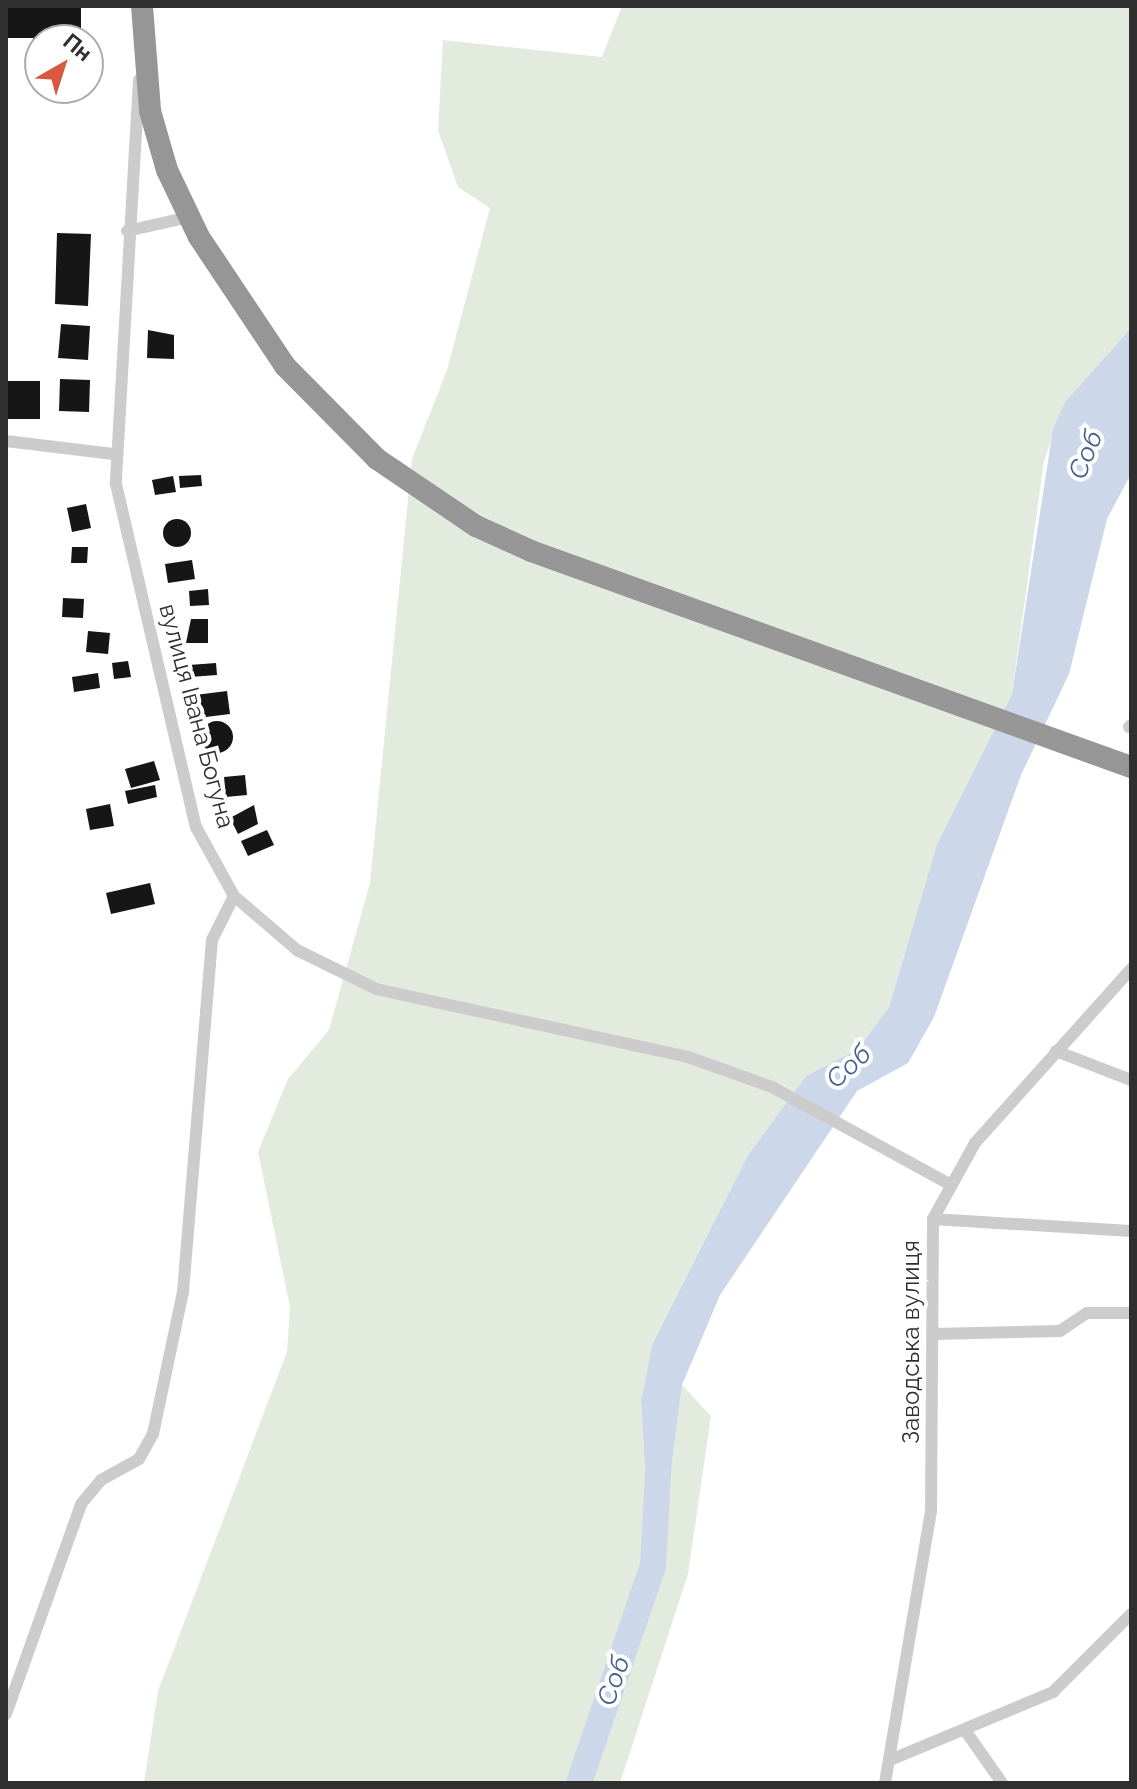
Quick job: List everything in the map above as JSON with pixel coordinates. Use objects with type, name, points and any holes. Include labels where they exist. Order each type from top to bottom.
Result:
[{"type":"highway","name":"вулиця Івана Богуна","points":[[142,6],[142,53]]},
{"type":"highway","points":[[142,53],[167,170],[189,217],[285,366],[330,416],[423,493],[531,551],[823,651],[1131,767]]},
{"type":"street","name":"вулиця Івана Богуна","points":[[142,53],[113,454],[127,546],[196,827],[234,896]]},
{"type":"street","points":[[127,231],[189,217]]},
{"type":"street","points":[[6,441],[113,454]]},
{"type":"street","points":[[6,1714],[81,1504],[101,1480],[139,1459],[153,1434],[183,1292],[212,940],[234,896],[297,950],[376,989],[650,1046],[772,1087],[947,1183]]},
{"type":"street","name":"Заводська вулиця","points":[[885,1783],[931,1511],[933,1219],[947,1183],[1056,1051],[1131,969]]},
{"type":"street","points":[[1056,1051],[1131,1080]]},
{"type":"street","points":[[933,1219],[1131,1231]]},
{"type":"street","points":[[933,1334],[1060,1331],[1087,1313],[1131,1313]]},
{"type":"street","points":[[890,1760],[967,1733],[1053,1692],[1131,1614]]},
{"type":"street","points":[[967,1733],[1002,1783]]},
{"type":"shaded area","points":[[622,6],[1131,6],[1131,328],[1065,402],[1044,461],[1012,694],[937,844],[889,1007],[858,1049],[806,1076],[748,1155],[652,1345],[641,1401],[645,1468],[657,1489],[671,1471],[682,1385],[711,1416],[688,1574],[620,1783],[144,1783],[158,1691],[287,1352],[290,1307],[258,1152],[288,1079],[329,1030],[370,883],[412,459],[447,370],[490,208],[458,187],[438,130],[443,40],[602,57]]},
{"type":"water","points":[[1131,328],[1131,474],[1107,519],[1069,674],[1021,775],[934,1017],[908,1063],[857,1091],[720,1295],[682,1385],[671,1471],[657,1489],[645,1468],[641,1401],[652,1345],[748,1155],[806,1076],[858,1049],[889,1007],[937,844],[1012,694],[1053,429],[1065,402]]},
{"type":"building","points":[[6,6],[81,6],[81,24],[24,24],[24,38],[6,38]]},
{"type":"building","points":[[57,233],[91,234],[88,306],[55,304]]},
{"type":"building","points":[[61,324],[90,326],[88,360],[58,358]]},
{"type":"building","points":[[148,330],[174,335],[174,359],[147,358]]},
{"type":"building","points":[[60,379],[90,380],[89,412],[59,411]]},
{"type":"building","points":[[6,381],[40,381],[40,419],[6,419]]},
{"type":"building","points":[[201,475],[202,486],[180,488],[179,476]]},
{"type":"building","points":[[173,476],[176,492],[155,495],[152,480]]},
{"type":"building","points":[[86,504],[91,528],[72,532],[67,508]]},
{"type":"building","points":[[177,519],[187,523],[191,533],[187,543],[177,547],[167,543],[163,533],[167,523]]},
{"type":"building","points":[[72,547],[88,547],[87,563],[71,563]]},
{"type":"building","points":[[192,560],[195,579],[168,583],[165,564]]},
{"type":"building","points":[[208,589],[209,605],[190,606],[189,591]]},
{"type":"building","points":[[63,598],[84,599],[83,618],[62,617]]},
{"type":"building","points":[[191,619],[208,619],[208,643],[186,643]]},
{"type":"building","points":[[88,631],[110,633],[108,654],[86,652]]},
{"type":"building","points":[[128,661],[131,677],[114,679],[112,663]]},
{"type":"building","points":[[216,663],[217,675],[190,677],[189,665]]},
{"type":"building","points":[[98,673],[100,688],[74,692],[72,677]]},
{"type":"building","points":[[227,691],[230,714],[198,718],[195,695]]},
{"type":"building","points":[[217,721],[228,726],[233,737],[228,748],[217,753],[206,748],[201,737],[206,726]]},
{"type":"building","points":[[154,761],[160,780],[131,788],[125,769]]},
{"type":"building","points":[[245,775],[247,795],[226,797],[224,777]]},
{"type":"building","points":[[155,785],[157,797],[128,804],[125,791]]},
{"type":"building","points":[[110,804],[114,826],[90,830],[86,809]]},
{"type":"building","points":[[254,805],[258,824],[238,834],[230,818]]},
{"type":"building","points":[[267,830],[274,845],[248,856],[241,841]]},
{"type":"building","points":[[150,883],[155,904],[111,914],[106,893]]},
{"type":"waterway","name":"Соб","points":[[579,1783],[653,1566],[659,1455]]}]
